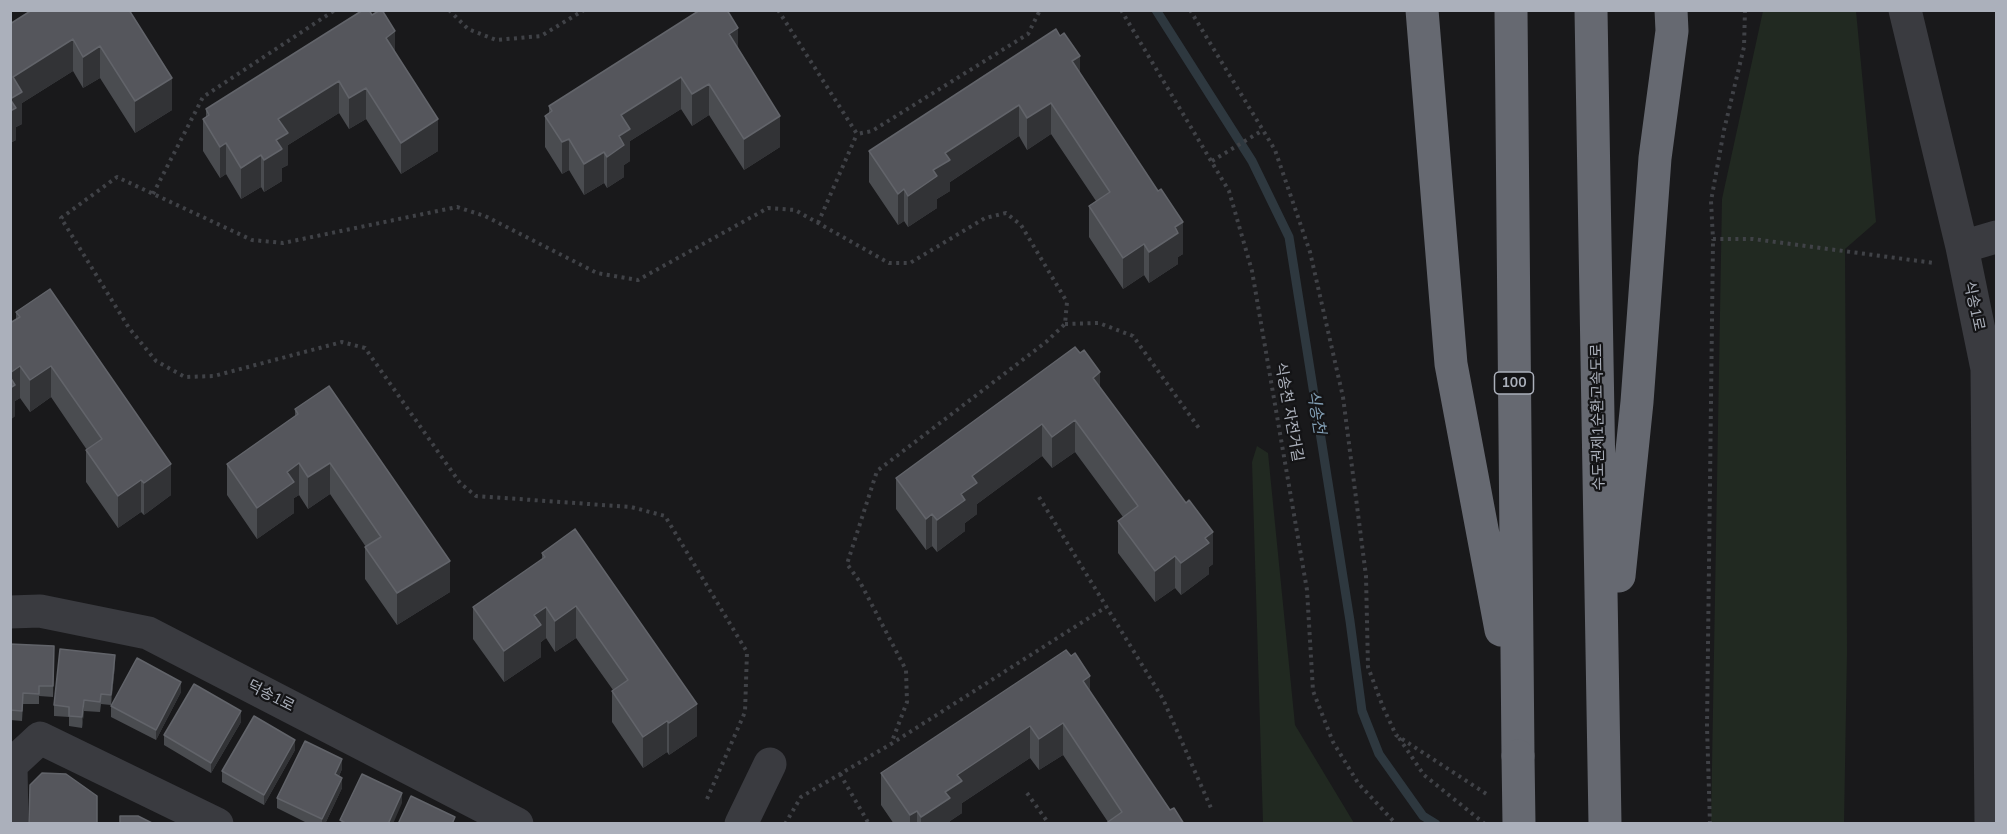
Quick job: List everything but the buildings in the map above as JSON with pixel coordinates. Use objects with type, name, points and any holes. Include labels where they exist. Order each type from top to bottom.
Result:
[{"type":"highway","points":[[1422,10],[1451,364],[1517,716]]},
{"type":"highway","name":"100","points":[[1511,10],[1519,824]]},
{"type":"highway","name":"수도권제1순환고속도로","points":[[1591,10],[1605,824]]},
{"type":"highway","points":[[1605,721],[1637,402],[1655,158],[1672,31],[1671,10]]},
{"type":"street","name":"식송1로","points":[[1905,10],[1951,255],[1987,369],[1991,824]]},
{"type":"street","points":[[1951,255],[1996,237]]},
{"type":"street","name":"덕송1로","points":[[10,612],[40,611],[148,633],[517,824]]},
{"type":"street","points":[[12,824],[11,765],[40,738],[213,822]]},
{"type":"street","points":[[741,824],[770,764]]},
{"type":"path","points":[[153,194],[203,98],[335,10]]},
{"type":"path","points":[[449,10],[468,29],[496,40],[541,36],[584,10]]},
{"type":"path","points":[[778,10],[857,134]]},
{"type":"path","points":[[857,134],[872,131],[1028,34],[1040,10]]},
{"type":"path","name":"식송천 자전거길","points":[[1121,10],[1229,191],[1252,271],[1307,590],[1313,691],[1333,742],[1358,783],[1396,824]]},
{"type":"path","points":[[1190,10],[1275,150],[1310,252],[1343,397],[1366,576],[1368,667],[1396,735],[1424,775],[1485,824]]},
{"type":"path","points":[[1710,824],[1707,728],[1713,239],[1710,201],[1744,47],[1745,10]]},
{"type":"path","points":[[1212,161],[1263,130]]},
{"type":"path","points":[[818,222],[857,134]]},
{"type":"path","points":[[707,799],[745,712],[747,652],[665,516],[631,507],[476,496],[460,483],[365,348],[342,342],[214,376],[185,377],[156,361],[129,328],[61,218],[117,177],[252,240],[283,243],[457,207],[485,216],[597,273],[638,280],[768,208],[795,210],[889,263],[910,263],[985,218],[1006,213],[1021,225],[1067,302],[1065,324],[1046,342],[877,471],[848,564],[860,582],[906,670],[908,702],[891,744]]},
{"type":"path","points":[[1713,239],[1753,238],[1951,255]]},
{"type":"path","points":[[1065,324],[1100,323],[1133,336],[1201,431]]},
{"type":"path","points":[[1039,497],[1163,699],[1211,808]]},
{"type":"path","points":[[785,824],[801,797],[891,744],[1106,607]]},
{"type":"path","points":[[1396,735],[1492,798]]},
{"type":"path","points":[[840,774],[869,824]]},
{"type":"path","points":[[1027,793],[1049,824]]},
{"type":"shaded area","points":[[1763,11],[1856,11],[1876,222],[1845,249],[1847,652],[1844,823],[1711,823],[1722,199]]},
{"type":"shaded area","points":[[1257,446],[1268,453],[1295,725],[1354,823],[1263,823],[1252,462]]},
{"type":"waterway","name":"식송천","points":[[1156,10],[1252,161],[1289,237],[1350,621],[1362,711],[1379,754],[1423,816],[1436,824]]}]
